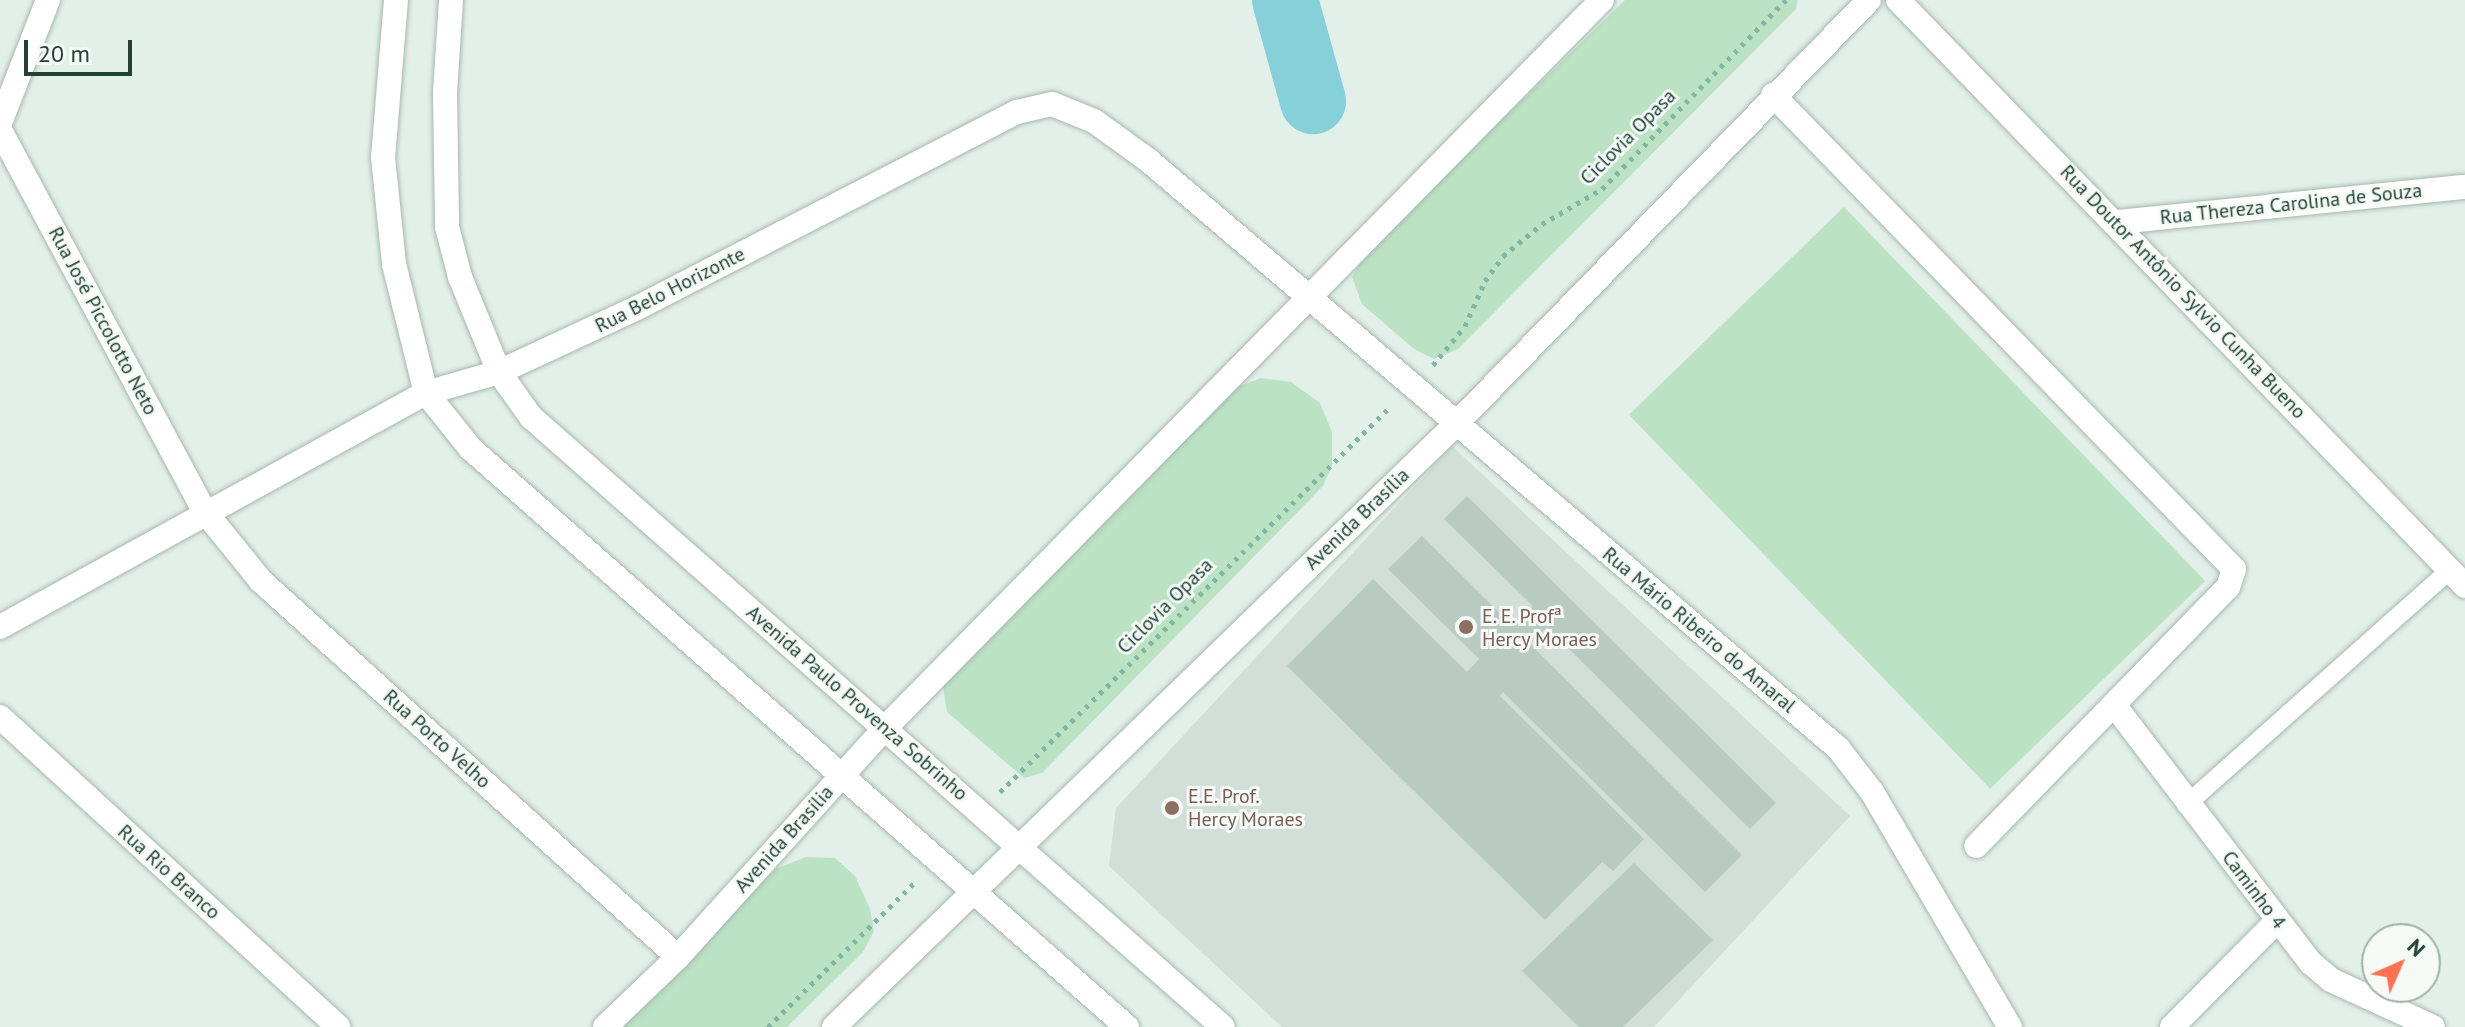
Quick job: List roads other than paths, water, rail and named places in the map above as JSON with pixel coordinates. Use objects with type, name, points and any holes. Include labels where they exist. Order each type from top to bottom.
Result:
[{"type":"street","points":[[0,123],[48,0]]},
{"type":"street","points":[[396,0],[383,157],[394,264],[426,393],[471,449],[1127,1027]]},
{"type":"street","name":"Avenida Paulo Provenza Sobrinho","points":[[451,0],[445,93],[447,227],[460,277],[499,372],[531,417],[884,729],[1020,843],[1223,1027]]},
{"type":"street","name":"Avenida Brasília","points":[[605,1027],[678,957],[884,729],[1602,0]]},
{"type":"street","name":"Avenida Brasília","points":[[834,1027],[1020,843],[1455,425],[1773,95],[1869,0]]},
{"type":"street","name":"Rua Doutor Antônio Sylvio Cunha Bueno","points":[[1898,0],[2460,574]]},
{"type":"street","points":[[1773,95],[2230,560],[2234,569],[2228,587],[1976,846]]},
{"type":"street","name":"Rua Belo Horizonte","points":[[0,627],[426,393],[499,372],[637,308],[1017,112],[1052,104],[1094,121],[1148,160],[1311,297]]},
{"type":"street","name":"Rua José Piccolotto Neto","points":[[0,130],[205,512]]},
{"type":"street","name":"Rua Thereza Carolina de Souza","points":[[2118,222],[2465,187]]},
{"type":"street","name":"Rua Mário Ribeiro do Amaral","points":[[1311,297],[1455,425],[1838,748],[1872,792],[2010,1027]]},
{"type":"street","name":"Rua Porto Velho","points":[[205,512],[261,581],[678,957]]},
{"type":"street","name":"Caminho 4","points":[[2115,706],[2186,805],[2277,921],[2331,980],[2433,1027]]},
{"type":"street","name":"Rua Rio Branco","points":[[0,717],[338,1027]]},
{"type":"street","points":[[2172,1027],[2277,921]]},
{"type":"lane","points":[[2186,805],[2460,574]]},
{"type":"waterway","points":[[1285,0],[1313,101]]},
{"type":"place","name":"E. E. Profª Hercy Moraes","points":[[1466,627]]},
{"type":"place","name":"E.E. Prof. Hercy Moraes","points":[[1172,808]]}]
